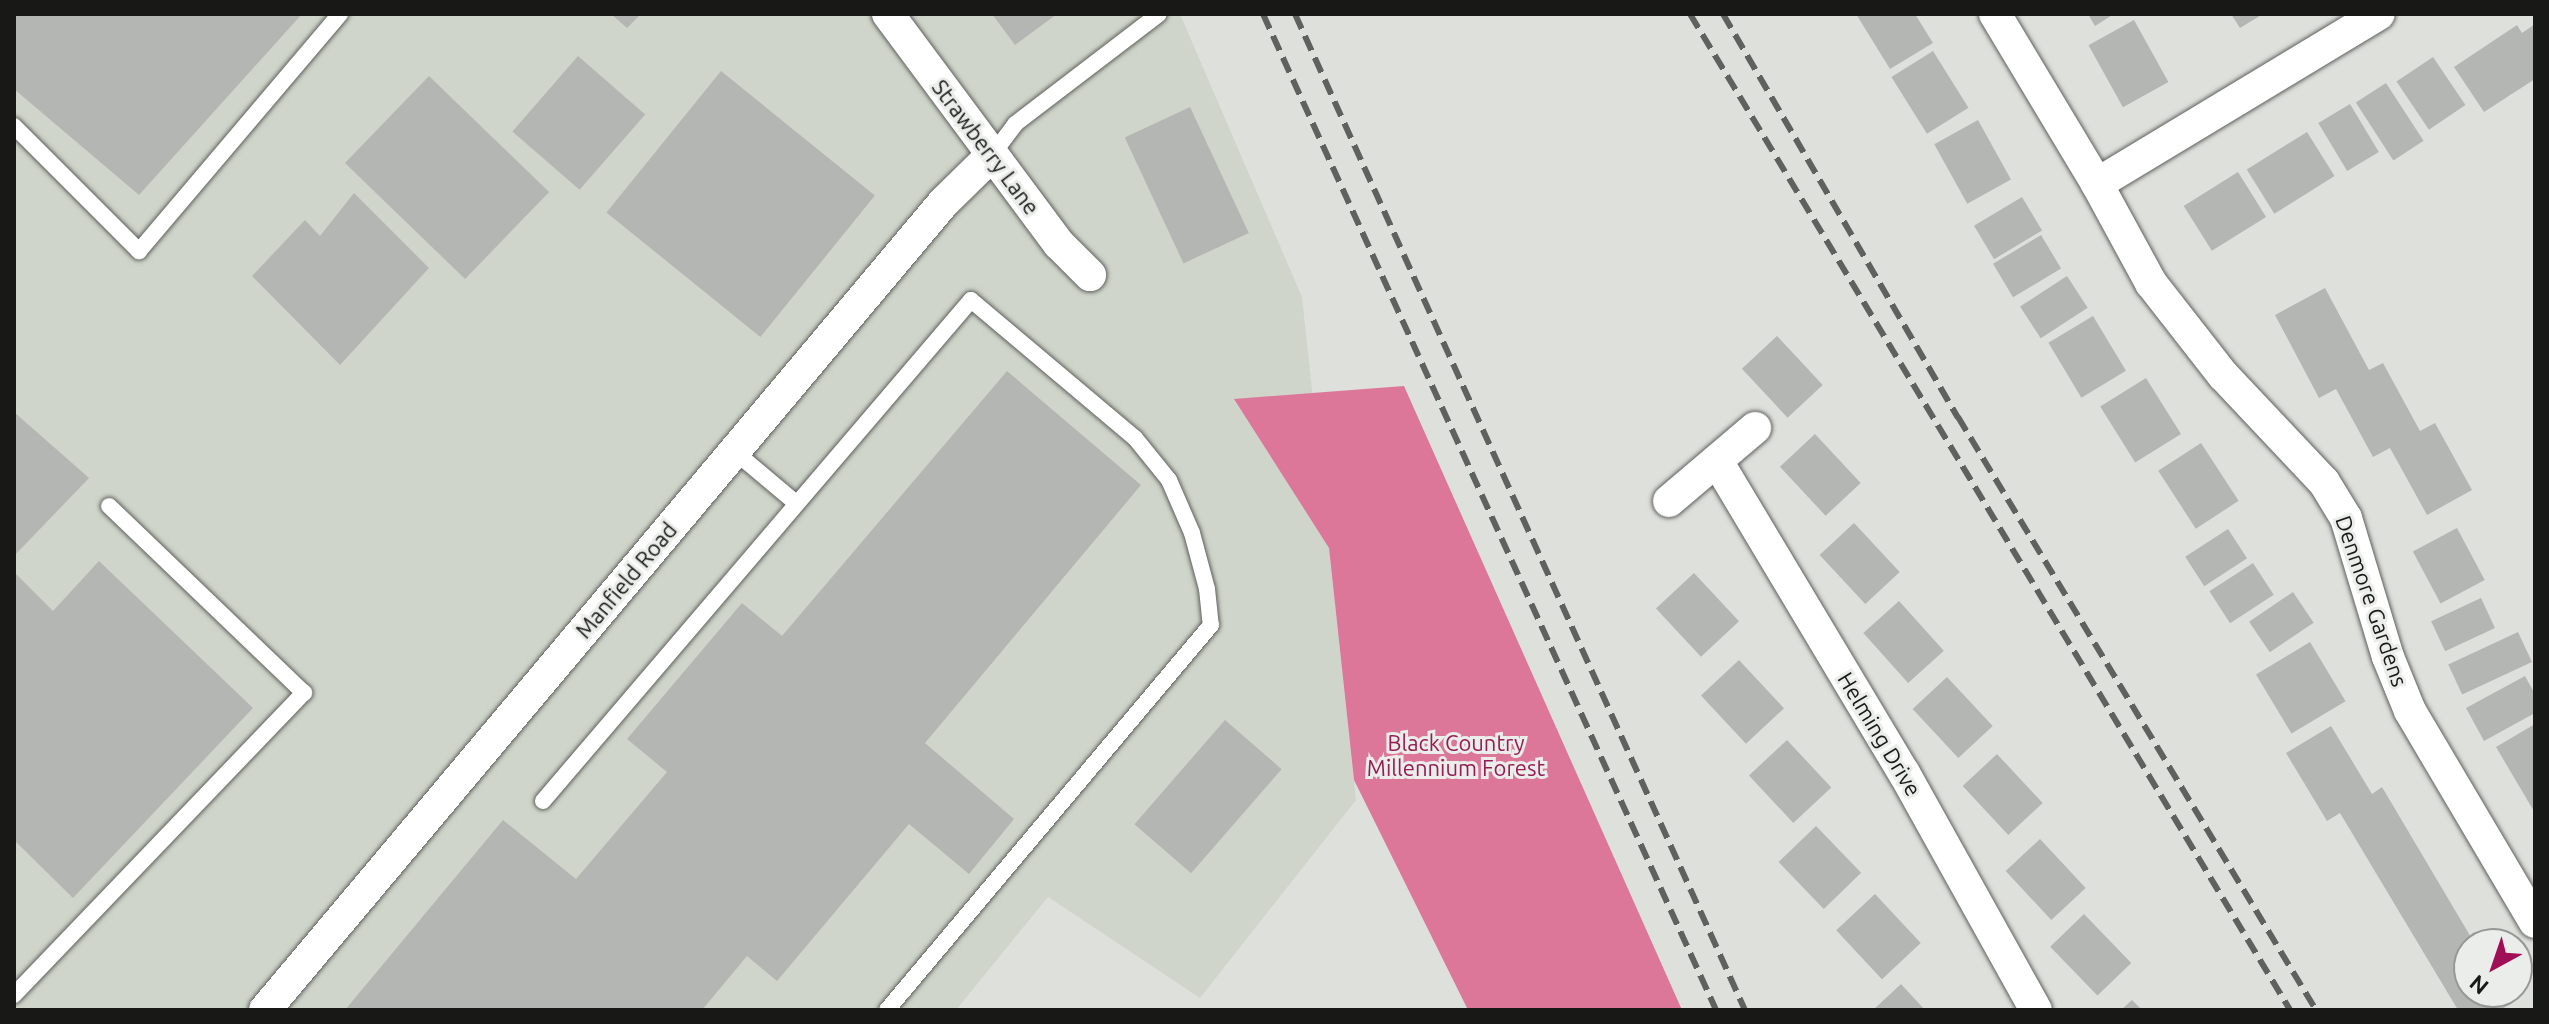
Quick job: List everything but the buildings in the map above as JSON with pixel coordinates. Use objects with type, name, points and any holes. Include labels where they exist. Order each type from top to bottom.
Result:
[{"type":"street","name":"Strawberry Lane","points":[[888,14],[1059,244],[1090,275]]},
{"type":"street","name":"Denmore Gardens","points":[[1995,14],[2097,184],[2151,283],[2223,375],[2324,482],[2346,518],[2388,657],[2410,711],[2535,922]]},
{"type":"street","points":[[2097,184],[2379,14]]},
{"type":"street","name":"Manfield Road","points":[[265,1010],[943,203],[992,155]]},
{"type":"street","points":[[1669,501],[1755,428]]},
{"type":"street","name":"Helming Drive","points":[[1717,461],[1904,773],[2036,1010]]},
{"type":"lane","points":[[14,126],[139,251],[340,14]]},
{"type":"lane","points":[[992,155],[1015,124],[1159,14]]},
{"type":"lane","points":[[543,801],[971,300],[1135,438],[1169,480],[1192,533],[1207,589],[1211,625],[887,1010]]},
{"type":"lane","points":[[734,451],[796,503]]},
{"type":"lane","points":[[14,995],[304,693],[109,506]]},
{"type":"shaded area","points":[[14,14],[1180,14],[1302,297],[1356,800],[1200,998],[1048,897],[956,1010],[14,1010]]},
{"type":"green space","name":"Black Country Millennium Forest","points":[[1404,386],[1682,1010],[1468,1010],[1354,780],[1329,548],[1234,399]]},
{"type":"railway","points":[[1263,14],[1716,1010]]},
{"type":"railway","points":[[1295,14],[1745,1010]]},
{"type":"railway","points":[[1690,14],[2290,1010]]},
{"type":"railway","points":[[1723,14],[1958,417],[2316,1010]]}]
